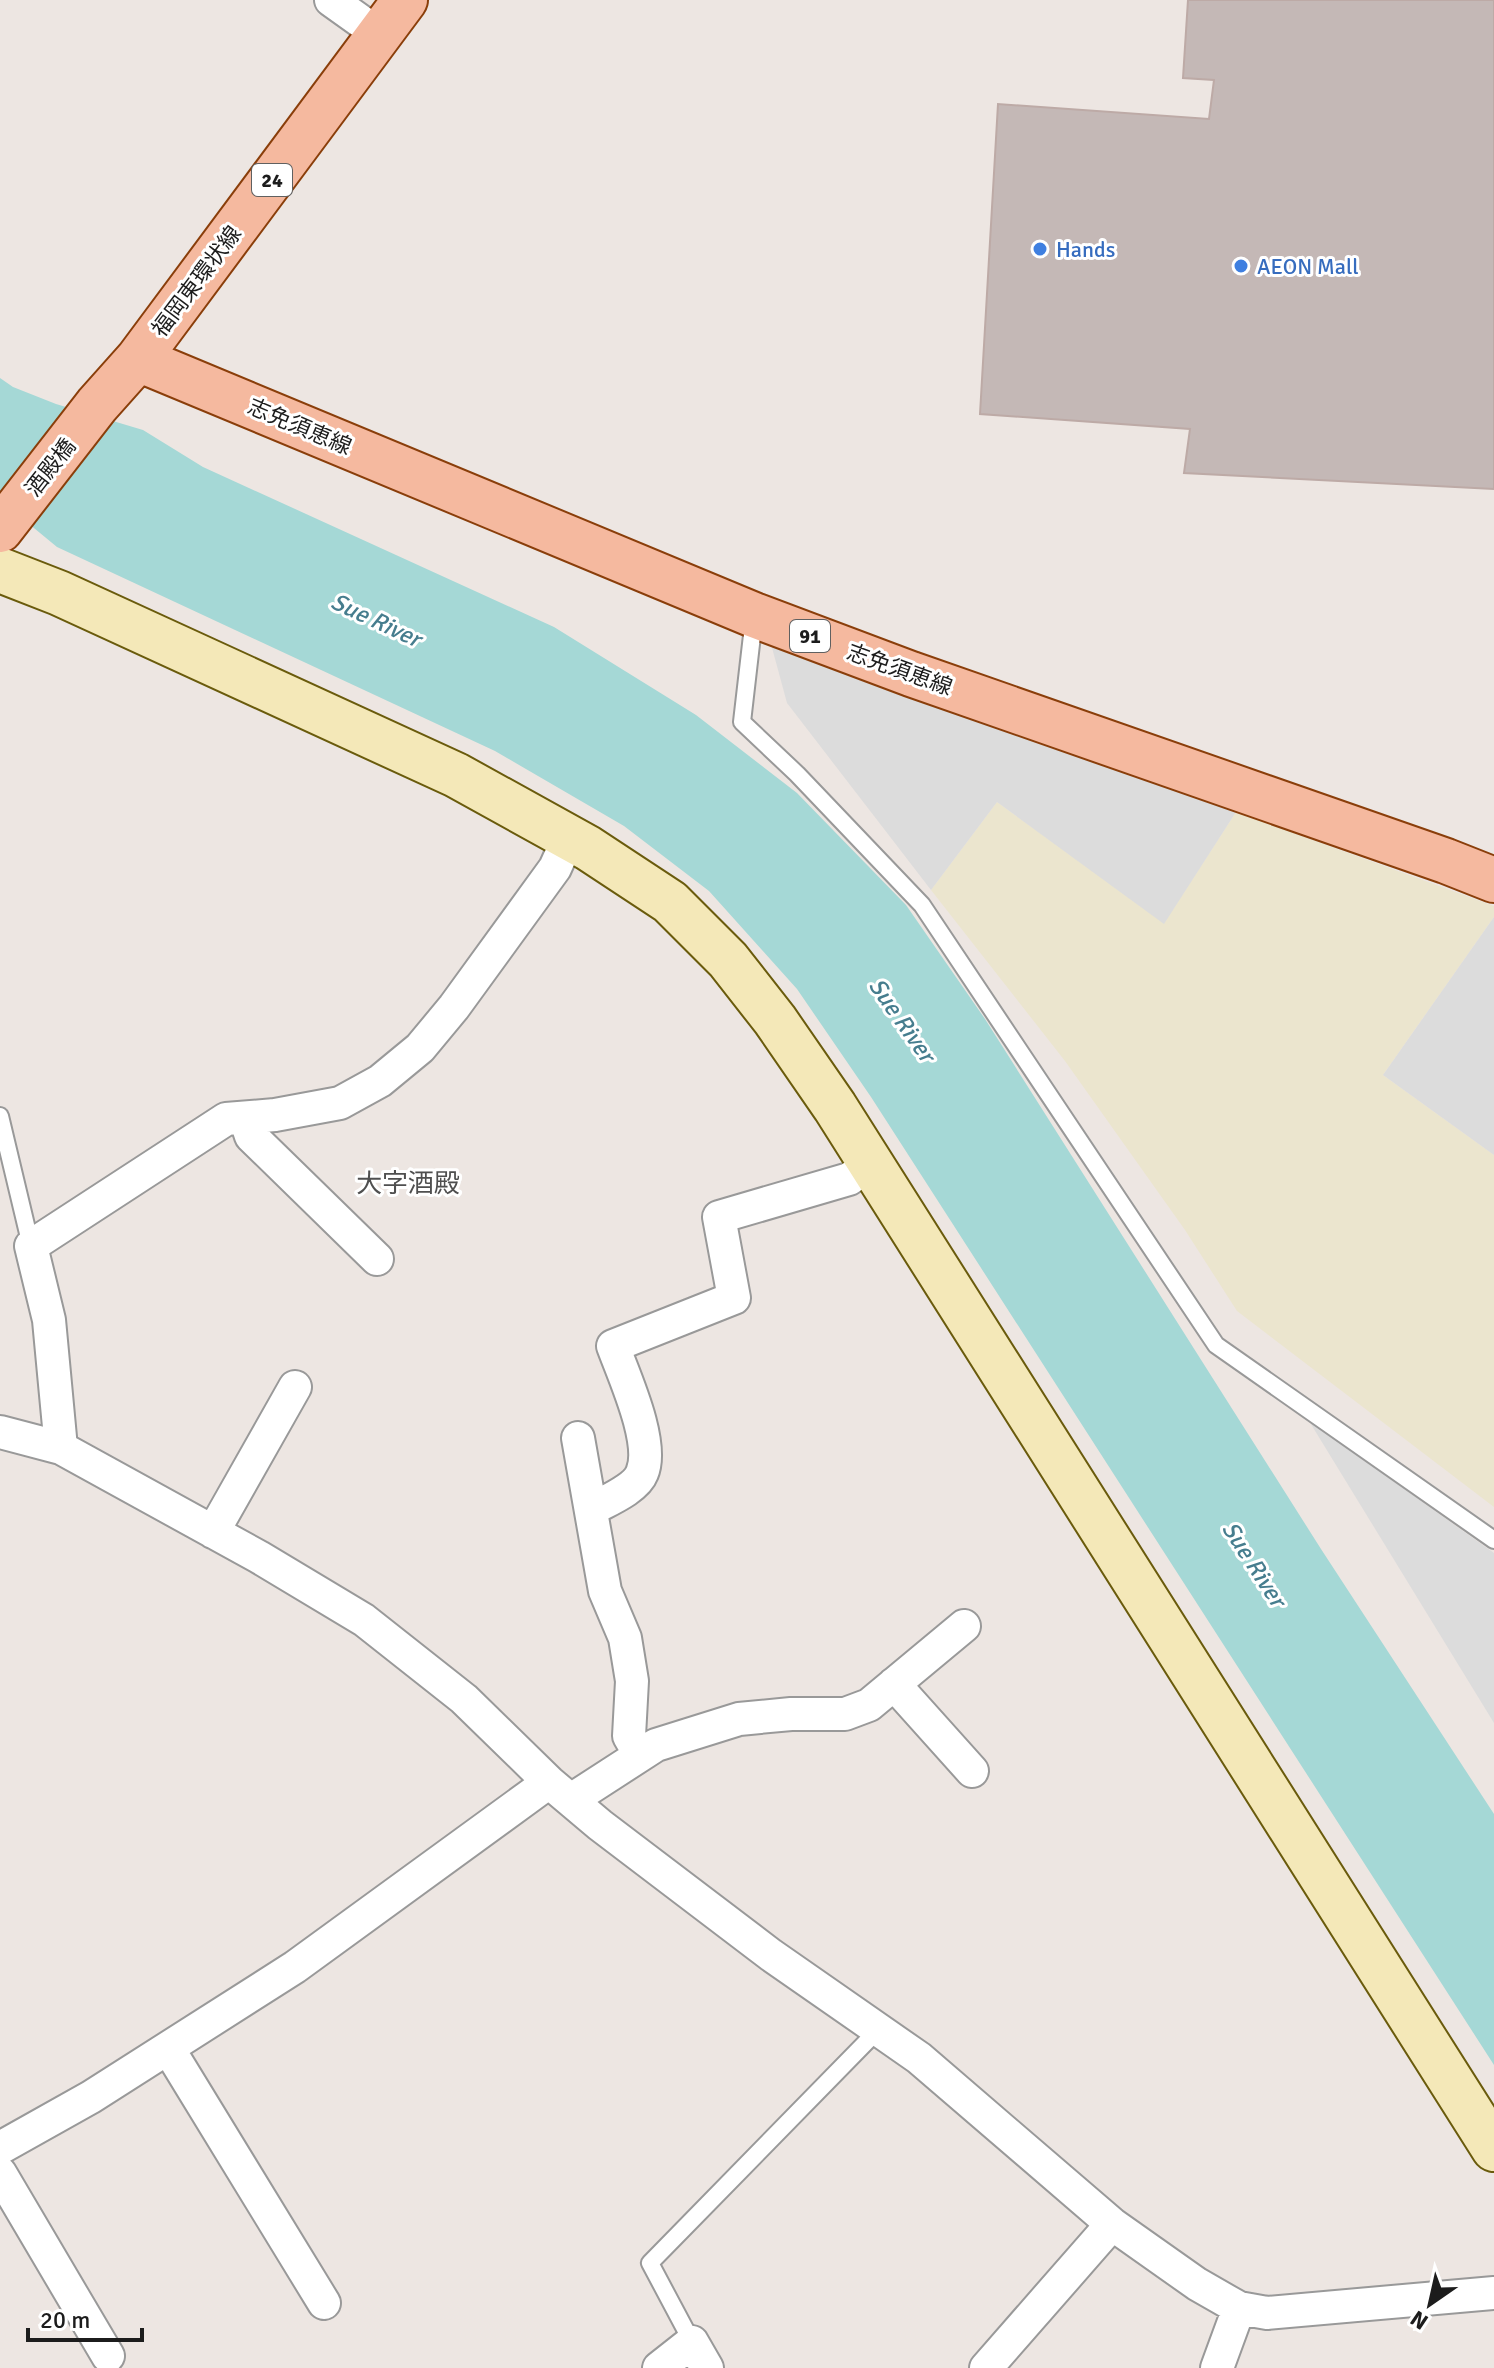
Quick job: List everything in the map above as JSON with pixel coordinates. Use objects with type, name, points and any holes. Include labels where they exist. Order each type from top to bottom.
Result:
[{"type":"main road","name":"福岡東環状線","points":[[97,405],[138,359],[405,0]]},
{"type":"main road","name":"志免須恵線","points":[[138,359],[754,615],[911,674],[1494,880]]},
{"type":"main road","name":"酒殿橋","points":[[1,543],[97,405]]},
{"type":"street","points":[[331,0],[380,35]]},
{"type":"street","points":[[1,543],[59,593],[456,775],[569,837],[670,902],[728,960],[775,1020],[871,1164],[1494,2149]]},
{"type":"street","points":[[61,1448],[49,1320],[31,1246],[226,1119],[275,1115],[340,1103],[380,1081],[420,1048],[454,1007],[555,868],[569,837]]},
{"type":"street","points":[[245,1118],[251,1136],[377,1259]]},
{"type":"street","points":[[592,1509],[626,1491],[642,1474],[645,1457],[642,1427],[613,1346],[734,1298],[719,1217],[849,1179],[871,1164]]},
{"type":"street","points":[[213,1532],[295,1387]]},
{"type":"street","points":[[0,1432],[61,1448],[364,1620],[464,1699],[600,1825],[771,1955],[919,2058],[1112,2224],[1197,2284],[1239,2308],[1267,2313],[1492,2302]]},
{"type":"street","points":[[578,1438],[605,1591],[625,1638],[632,1681],[629,1736],[640,1755]]},
{"type":"street","points":[[0,2148],[91,2097],[168,2048],[560,1791],[656,1745],[739,1719],[791,1714],[845,1714],[869,1705],[964,1626]]},
{"type":"street","points":[[894,1684],[972,1771]]},
{"type":"street","points":[[168,2048],[324,2303]]},
{"type":"street","points":[[0,2173],[108,2356]]},
{"type":"street","points":[[986,2368],[1112,2224]]},
{"type":"street","points":[[1217,2368],[1239,2308]]},
{"type":"street","points":[[659,2368],[699,2355]]},
{"type":"lane","points":[[754,615],[742,722],[797,774],[922,905],[1216,1345],[1494,1540]]},
{"type":"lane","points":[[0,1116],[31,1246]]},
{"type":"lane","points":[[699,2355],[650,2263],[878,2030]]},
{"type":"shaded area","points":[[771,644],[1236,812],[1164,924],[997,802],[931,890],[787,703]]},
{"type":"shaded area","points":[[997,802],[1164,923],[1236,812],[1494,906],[1494,917],[1383,1075],[1494,1155],[1494,1507],[1237,1311],[1185,1230],[1065,1061],[931,890]]},
{"type":"shaded area","points":[[1494,917],[1494,1155],[1383,1075]]},
{"type":"shaded area","points":[[1309,1421],[1494,1553],[1494,1723]]},
{"type":"water","name":"Sue River","points":[[0,378],[13,387],[56,404],[143,430],[203,467],[554,627],[696,715],[797,793],[906,905],[985,1019],[1321,1549],[1494,1814],[1494,2065],[871,1097],[797,989],[709,891],[624,826],[495,751],[57,547],[0,500]]},
{"type":"building","name":"AEON Mall","points":[[1188,0],[1494,0],[1494,489],[1184,473],[1190,429],[980,414],[998,104],[1209,119],[1214,80],[1183,78]]},
{"type":"place","name":"Hands","points":[[1040,249]]},
{"type":"place","name":"AEON Mall","points":[[1241,266]]},
{"type":"district","name":"大字酒殿","points":[[408,1183]]}]
